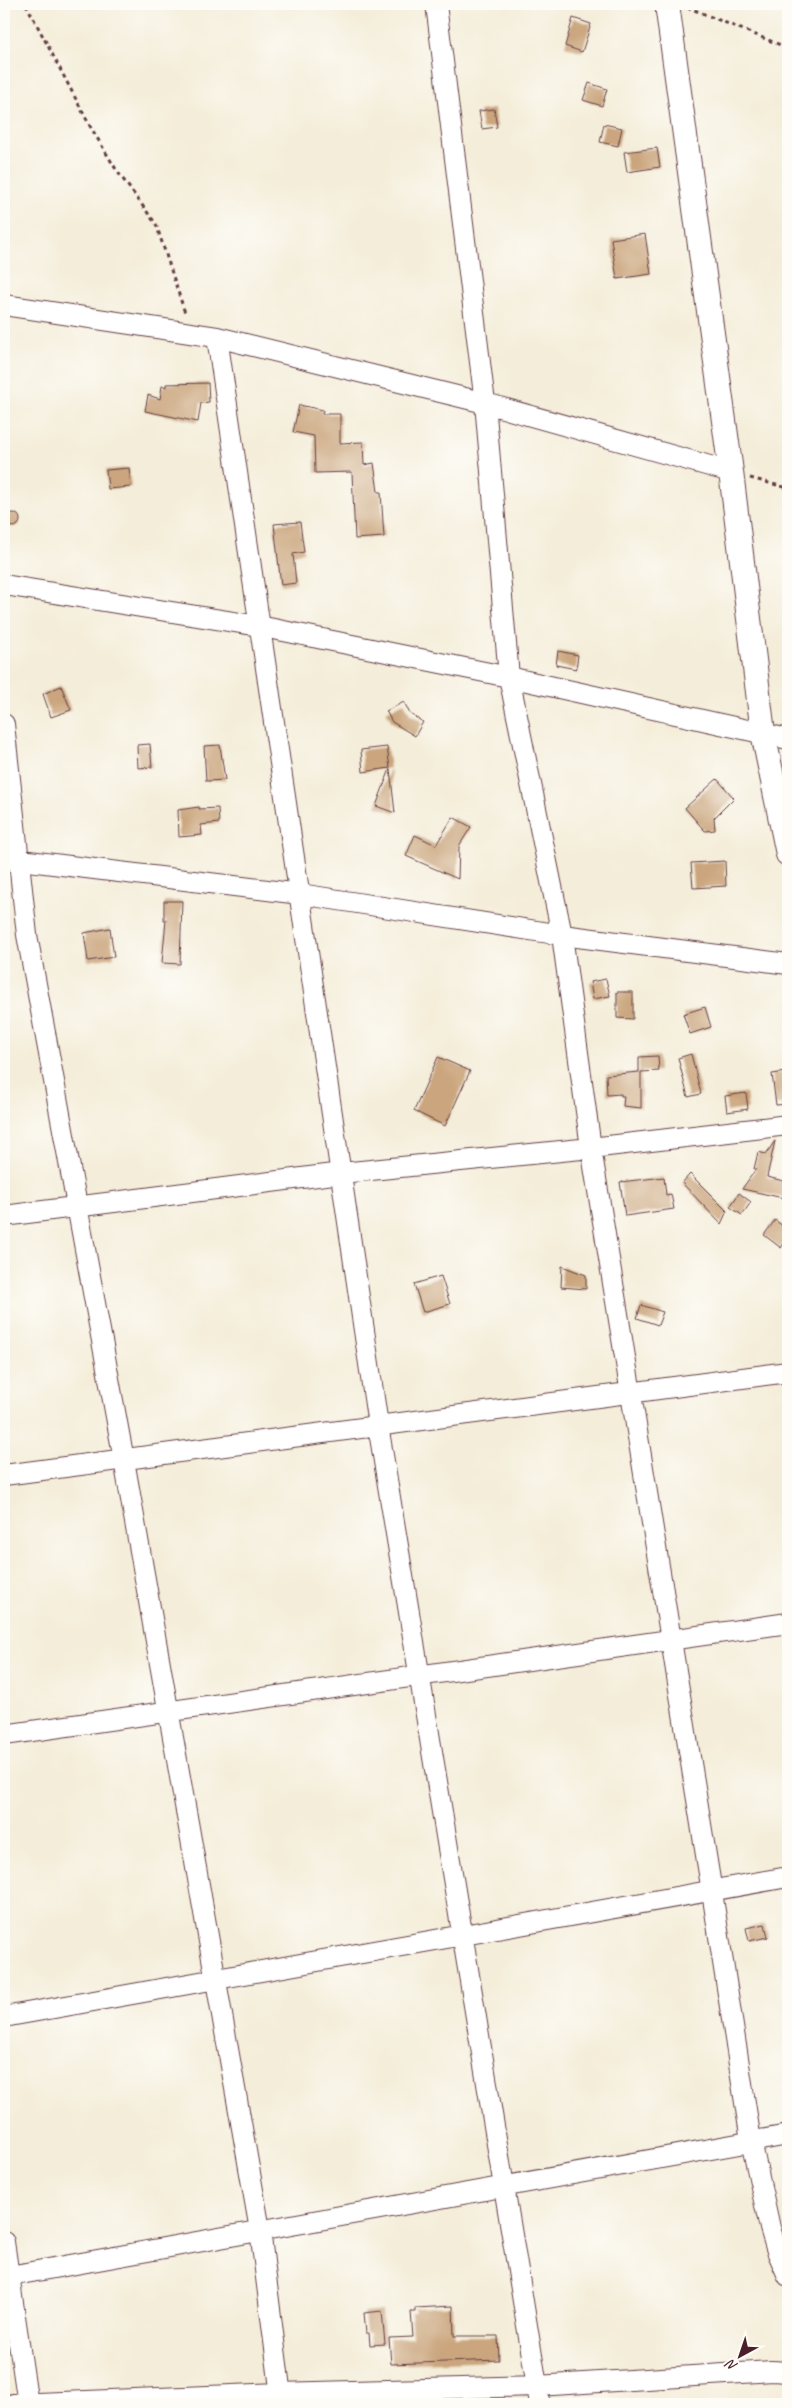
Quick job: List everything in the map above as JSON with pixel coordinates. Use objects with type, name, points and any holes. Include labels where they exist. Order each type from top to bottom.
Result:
[{"type":"street","points":[[436,4],[485,403],[509,677],[562,935],[591,1148],[629,1394],[672,1640],[751,2141],[770,2228],[777,2251],[788,2276]]},
{"type":"street","points":[[667,4],[731,472],[763,732],[788,854]]},
{"type":"street","points":[[4,305],[217,337],[485,403],[731,472]]},
{"type":"street","points":[[217,337],[378,1425],[538,2395]]},
{"type":"street","points":[[4,585],[259,626],[509,677],[788,739]]},
{"type":"street","points":[[4,724],[11,859],[79,1208],[260,2230],[281,2398]]},
{"type":"street","points":[[11,859],[300,894],[562,935],[788,964]]},
{"type":"street","points":[[4,1216],[79,1208],[341,1173],[591,1148],[788,1125]]},
{"type":"street","points":[[4,1475],[788,1372]]},
{"type":"street","points":[[4,1736],[788,1623]]},
{"type":"street","points":[[4,2017],[463,1937],[788,1877]]},
{"type":"street","points":[[6,2276],[504,2188],[788,2135]]},
{"type":"street","points":[[4,2242],[6,2276],[28,2404]]},
{"type":"street","points":[[13,2404],[538,2395],[772,2371],[788,2372]]},
{"type":"path","points":[[26,4],[90,126],[117,171],[156,224],[192,333]]},
{"type":"path","points":[[678,4],[788,48]]},
{"type":"path","points":[[731,472],[788,488]]},
{"type":"building","points":[[573,18],[591,24],[582,52],[565,46]]},
{"type":"building","points":[[589,83],[607,89],[602,106],[583,100]]},
{"type":"building","points":[[494,109],[497,127],[482,129],[479,111]]},
{"type":"building","points":[[604,124],[622,128],[618,146],[600,142]]},
{"type":"building","points":[[657,148],[660,167],[627,172],[624,152]]},
{"type":"building","points":[[645,234],[651,274],[617,279],[611,239]]},
{"type":"building","points":[[208,383],[209,402],[201,403],[198,422],[145,411],[148,395],[160,399],[162,386],[166,387],[166,384]]},
{"type":"building","points":[[299,405],[323,410],[322,414],[340,414],[340,443],[363,442],[364,465],[374,463],[378,492],[381,492],[384,537],[355,539],[352,472],[315,473],[314,436],[293,432]]},
{"type":"building","points":[[129,468],[131,487],[108,489],[106,470]]},
{"type":"building","points":[[10,513],[16,513],[20,520],[16,527],[10,527],[6,523],[6,517]]},
{"type":"building","points":[[300,522],[304,552],[293,554],[296,583],[281,585],[274,524]]},
{"type":"building","points":[[558,651],[578,655],[576,669],[556,665]]},
{"type":"building","points":[[61,686],[71,710],[51,717],[43,694]]},
{"type":"building","points":[[404,702],[410,714],[423,722],[415,736],[392,722],[386,711]]},
{"type":"building","points":[[150,744],[152,767],[138,768],[137,745]]},
{"type":"building","points":[[220,745],[225,780],[206,781],[204,746]]},
{"type":"building","points":[[387,747],[390,768],[363,772],[361,750]]},
{"type":"building","points":[[390,769],[395,813],[376,806]]},
{"type":"building","points":[[717,779],[734,798],[714,818],[715,830],[705,831],[685,808]]},
{"type":"building","points":[[199,807],[199,809],[218,808],[219,823],[201,825],[202,835],[179,837],[178,810]]},
{"type":"building","points":[[453,817],[471,827],[459,846],[458,879],[406,856],[415,835],[436,845]]},
{"type":"building","points":[[725,861],[726,886],[693,888],[691,863]]},
{"type":"building","points":[[164,901],[182,901],[180,964],[162,963],[166,920],[164,920]]},
{"type":"building","points":[[110,928],[114,957],[88,961],[84,933]]},
{"type":"building","points":[[606,979],[610,996],[593,999],[590,982]]},
{"type":"building","points":[[617,992],[633,992],[633,1019],[617,1018]]},
{"type":"building","points":[[705,1007],[711,1027],[690,1034],[683,1014]]},
{"type":"building","points":[[691,1054],[701,1094],[688,1097],[678,1058]]},
{"type":"building","points":[[658,1056],[659,1071],[641,1072],[641,1108],[623,1106],[624,1096],[621,1096],[621,1094],[607,1095],[606,1075],[639,1072],[639,1057]]},
{"type":"building","points":[[438,1057],[470,1071],[445,1126],[414,1111]]},
{"type":"building","points":[[786,1072],[788,1104],[776,1105],[772,1074]]},
{"type":"building","points":[[746,1093],[748,1109],[727,1112],[725,1096]]},
{"type":"building","points":[[775,1141],[767,1177],[788,1182],[788,1199],[742,1189],[756,1169],[754,1169],[758,1152],[766,1154]]},
{"type":"building","points":[[690,1174],[727,1211],[721,1224],[682,1183]]},
{"type":"building","points":[[664,1177],[666,1195],[671,1194],[674,1209],[625,1216],[620,1182]]},
{"type":"building","points":[[739,1193],[751,1202],[742,1215],[730,1207]]},
{"type":"building","points":[[775,1220],[788,1230],[788,1238],[781,1248],[764,1235]]},
{"type":"building","points":[[562,1266],[586,1275],[586,1289],[561,1287]]},
{"type":"building","points":[[441,1276],[450,1304],[423,1312],[414,1284]]},
{"type":"building","points":[[641,1305],[663,1312],[658,1325],[637,1318]]},
{"type":"building","points":[[765,1924],[768,1937],[749,1941],[746,1928]]},
{"type":"building","points":[[453,2306],[454,2336],[498,2336],[499,2360],[391,2364],[389,2338],[413,2337],[411,2312],[415,2312],[415,2308]]},
{"type":"building","points":[[382,2311],[385,2344],[370,2345],[369,2333],[366,2333],[364,2313]]}]
